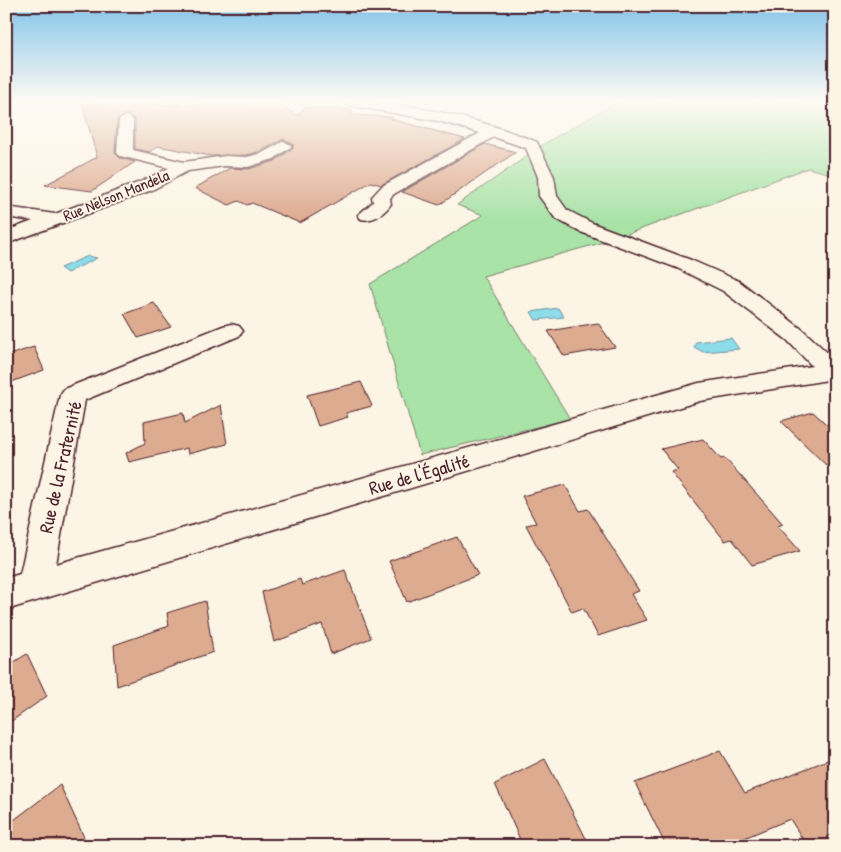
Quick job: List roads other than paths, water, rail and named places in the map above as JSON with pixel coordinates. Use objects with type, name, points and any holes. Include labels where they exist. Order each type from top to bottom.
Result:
[{"type":"street","points":[[125,141],[124,153],[184,166]]},
{"type":"street","points":[[367,215],[382,204],[381,197],[388,190],[476,141]]},
{"type":"street","points":[[520,141],[532,145],[546,177],[548,196],[561,214],[585,227],[684,264],[731,286],[796,335],[834,372]]},
{"type":"street","name":"Rue Nelson Mandela","points":[[6,238],[146,186],[184,166],[225,161],[248,162],[268,156],[284,146]]},
{"type":"street","points":[[6,212],[57,219]]},
{"type":"street","name":"Rue de la Fraternité","points":[[35,586],[73,394],[231,331]]},
{"type":"street","name":"Rue de l'Égalité","points":[[6,594],[699,392],[834,372]]},
{"type":"water","points":[[88,256],[97,258],[67,273],[60,268]]},
{"type":"water","points":[[558,308],[564,317],[536,320],[531,312]]},
{"type":"water","points":[[731,338],[739,349],[703,352],[694,347],[696,342]]}]
